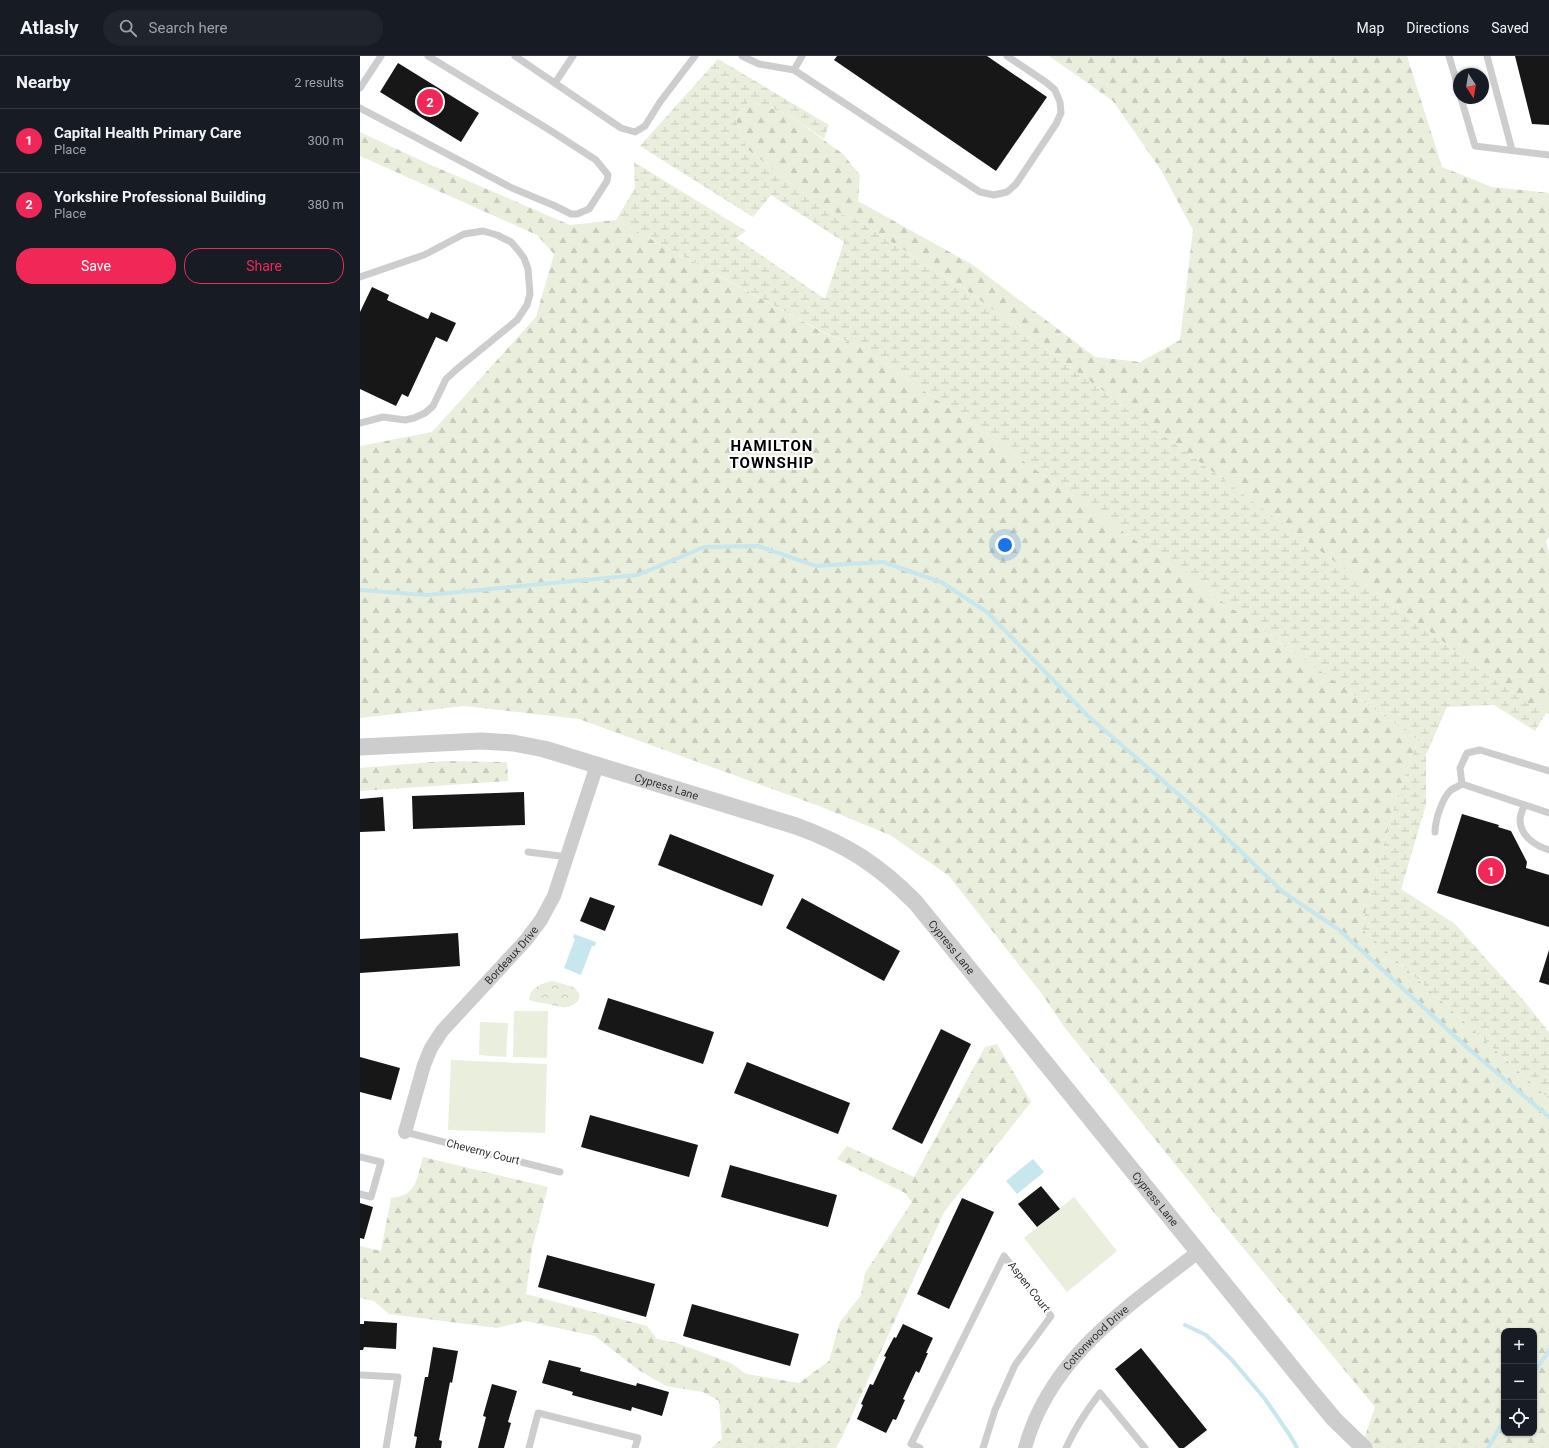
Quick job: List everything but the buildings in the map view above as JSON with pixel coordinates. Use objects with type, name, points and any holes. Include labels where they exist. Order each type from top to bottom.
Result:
[{"type":"street","name":"Cypress Lane","points":[[360,748],[481,741],[513,743],[544,749],[796,826],[822,836],[851,850],[891,879],[916,903],[1334,1419],[1364,1448]]},
{"type":"street","name":"Bordeaux Drive","points":[[405,1132],[424,1065],[431,1048],[442,1031],[526,940],[541,920],[554,896],[597,765]]},
{"type":"street","name":"Cottonwood Drive","points":[[1025,1448],[1037,1412],[1051,1388],[1069,1363],[1089,1340],[1198,1252]]},
{"type":"lane","points":[[360,88],[382,56]]},
{"type":"lane","points":[[360,108],[512,188],[571,214],[577,214],[589,208],[607,181],[608,175],[596,160],[428,56]]},
{"type":"lane","points":[[516,56],[622,128],[635,132],[645,126],[660,102],[695,56]]},
{"type":"lane","points":[[555,83],[573,56]]},
{"type":"lane","points":[[742,56],[759,64],[794,70],[980,192],[994,195],[1007,192],[1016,184],[1056,124],[1060,112],[1060,102],[1055,90],[1007,56]]},
{"type":"lane","points":[[794,70],[802,56]]},
{"type":"lane","points":[[1449,56],[1453,70]]},
{"type":"lane","points":[[1487,56],[1512,150]]},
{"type":"lane","points":[[1463,104],[1475,146],[1549,155]]},
{"type":"lane","points":[[360,277],[424,255],[464,234],[483,231],[497,235],[511,242],[524,258],[528,269],[530,294],[527,305],[516,320],[446,379],[433,406],[425,413],[405,420],[383,417],[360,423]]},
{"type":"lane","points":[[1462,784],[1460,768],[1467,753],[1480,750],[1549,771]]},
{"type":"lane","points":[[1435,832],[1435,823],[1441,806],[1450,791],[1462,784],[1549,812]]},
{"type":"lane","points":[[1524,805],[1520,821],[1524,834],[1538,846],[1549,850]]},
{"type":"lane","points":[[528,852],[568,857]]},
{"type":"lane","name":"Cheverny Court","points":[[405,1132],[560,1172]]},
{"type":"lane","points":[[360,1157],[381,1162],[371,1197],[360,1194]]},
{"type":"lane","name":"Aspen Court","points":[[920,1448],[911,1444],[1004,1256],[1051,1316],[1015,1365],[995,1410],[983,1448]]},
{"type":"lane","points":[[360,1375],[398,1377],[386,1448]]},
{"type":"lane","points":[[1066,1448],[1074,1430],[1085,1412],[1100,1393],[1145,1448]]},
{"type":"lane","points":[[529,1448],[538,1413],[638,1438],[635,1448]]},
{"type":"green space","points":[[1049,56],[1407,56],[1442,167],[1492,187],[1549,193],[1549,537],[1546,541],[1549,553],[1549,706],[1528,704],[966,290],[854,218],[824,209],[747,149],[736,120],[749,101],[788,114],[843,154],[860,175],[858,201],[973,265],[1095,357],[1140,362],[1180,340],[1193,230],[1161,170],[1113,101]]},
{"type":"green space","points":[[718,59],[829,125],[824,139],[788,114],[749,101],[736,120],[747,149],[824,209],[854,218],[966,290],[1528,704],[1549,706],[1549,714],[1546,713],[1535,731],[1494,705],[1447,707],[1426,755],[1426,805],[1401,889],[1455,924],[1524,1001],[1549,1032],[1549,1099],[1361,928],[1397,797],[1418,740],[862,347],[827,334],[616,220],[635,188],[634,162],[746,231],[736,238],[825,299],[844,242],[771,195],[753,217],[640,146]]},
{"type":"green space","points":[[360,132],[431,165],[570,225],[616,220],[826,334],[862,347],[1418,740],[1397,797],[1361,928],[1549,1099],[1549,1448],[1361,1448],[1375,1407],[1225,1226],[1065,1028],[1042,994],[949,876],[890,835],[819,806],[579,719],[464,706],[360,718],[360,446],[432,432],[536,317],[554,254],[537,235],[360,156]]},
{"type":"green space","points":[[444,761],[507,762],[508,781],[360,791],[360,768]]},
{"type":"green space","points":[[553,981],[574,987],[580,995],[578,1001],[570,1006],[561,1007],[529,1000],[532,992],[537,986]]},
{"type":"green space","points":[[514,1011],[548,1011],[547,1058],[513,1057]]},
{"type":"green space","points":[[480,1022],[508,1023],[506,1057],[479,1055]]},
{"type":"green space","points":[[997,1044],[1031,1102],[944,1212],[836,1448],[711,1448],[722,1439],[719,1401],[703,1392],[666,1386],[637,1369],[595,1336],[525,1321],[497,1328],[389,1314],[374,1301],[360,1298],[360,1246],[381,1251],[391,1198],[400,1196],[411,1190],[417,1179],[423,1157],[548,1187],[532,1248],[526,1294],[647,1326],[657,1339],[677,1343],[731,1363],[746,1374],[799,1383],[829,1361],[840,1322],[861,1295],[865,1273],[912,1202],[905,1193],[837,1159],[847,1146],[914,1177],[985,1047]]},
{"type":"green space","points":[[451,1060],[547,1064],[545,1133],[448,1130]]},
{"type":"green space","points":[[1074,1197],[1117,1251],[1067,1292],[1024,1238]]},
{"type":"water","points":[[574,934],[596,942],[595,946],[592,946],[581,975],[564,968],[575,939],[573,938]]},
{"type":"water","points":[[1033,1159],[1044,1172],[1017,1194],[1006,1181]]},
{"type":"waterway","points":[[360,590],[427,595],[638,575],[704,547],[758,546],[816,566],[883,562],[941,582],[987,612],[1088,716],[1207,819],[1283,892],[1338,929],[1471,1051],[1549,1117]]},
{"type":"waterway","points":[[1185,1325],[1206,1335],[1231,1359],[1265,1399],[1297,1448]]},
{"type":"waterway","points":[[1537,1368],[1549,1350]]},
{"type":"waterway","points":[[1488,1448],[1501,1426]]},
{"type":"place","name":"Yorkshire Professional Building","points":[[430,102]]},
{"type":"place","name":"Capital Health Primary Care","points":[[1491,871]]},
{"type":"district","name":"HAMILTON TOWNSHIP","points":[[772,454]]}]
